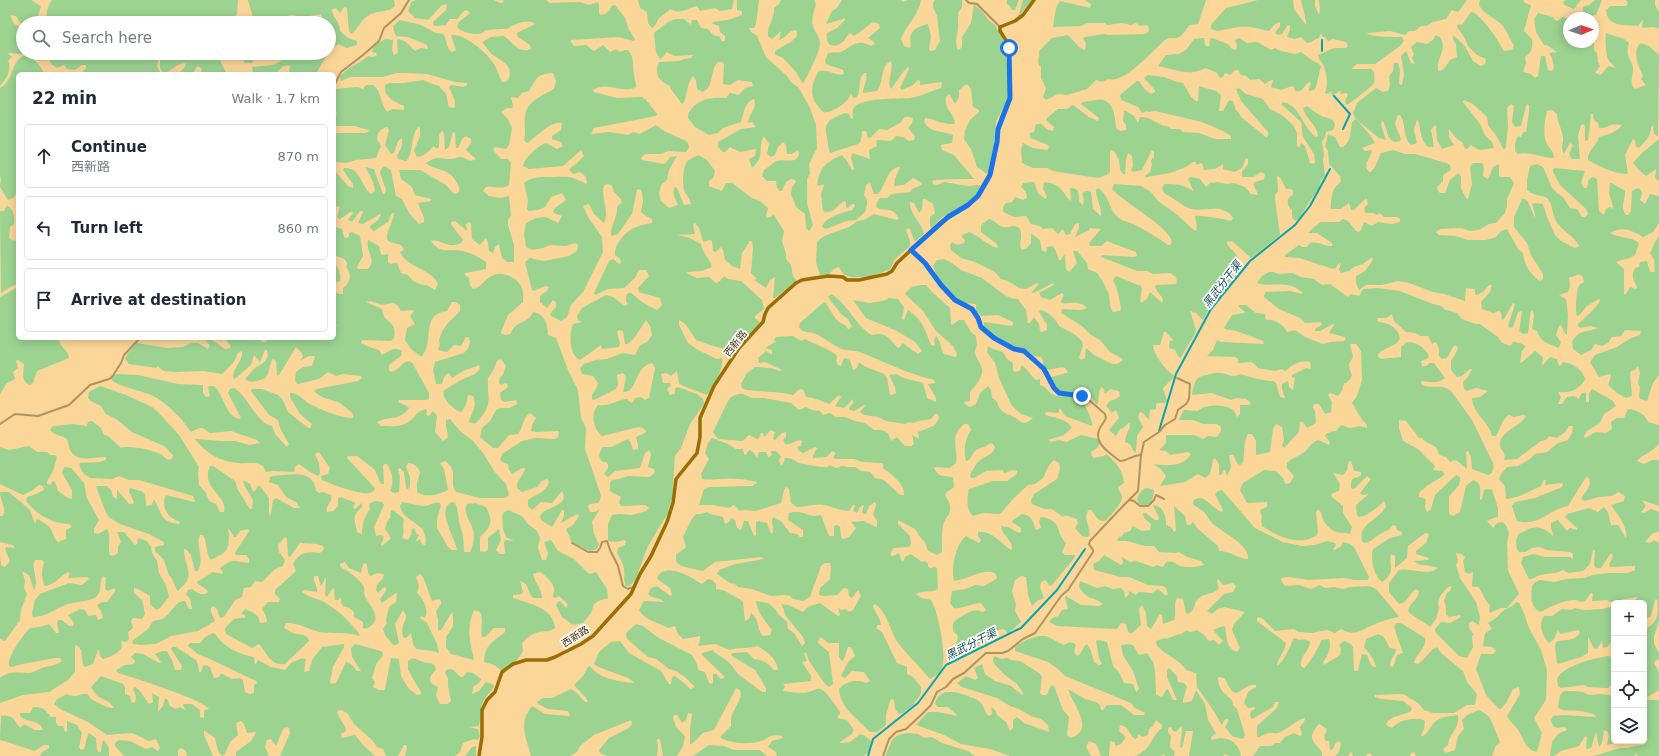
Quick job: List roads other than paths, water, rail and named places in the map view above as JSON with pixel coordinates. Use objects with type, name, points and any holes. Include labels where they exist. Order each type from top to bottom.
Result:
[{"type":"street","points":[[336,82],[341,72],[364,55],[379,41],[384,28],[402,13],[409,0]]},
{"type":"street","points":[[966,0],[969,3],[977,4],[1000,27],[1015,21],[1023,15],[1034,0]]},
{"type":"street","name":"西新路","points":[[479,756],[482,737],[482,710],[487,700],[495,692],[502,672],[513,664],[526,660],[548,660],[580,644],[592,636],[626,601],[668,518],[673,503],[676,479],[696,453],[700,436],[700,418],[714,386],[739,348],[763,322],[768,308],[796,283],[802,280],[828,276],[853,280],[887,274],[892,271],[897,263],[948,217],[968,205],[978,196],[990,175],[997,142],[998,129],[1010,98],[1009,48],[1000,31],[1000,27]]},
{"type":"street","points":[[911,250],[925,263],[941,285],[955,300],[972,309],[978,318],[981,327],[994,338],[1014,349],[1024,351],[1044,369],[1054,388],[1059,393],[1082,396],[1105,414],[1106,418],[1099,431],[1098,437],[1103,448],[1120,461],[1134,455],[1141,455]]},
{"type":"street","points":[[0,424],[15,414],[38,416],[69,405],[90,385],[112,377],[124,355],[138,340]]},
{"type":"street","points":[[883,756],[889,739],[896,732],[906,729],[921,715],[931,705],[937,692],[946,687],[953,679],[964,673],[986,654],[1008,651],[1023,639],[1035,633],[1061,596],[1068,590],[1081,572],[1093,552],[1089,544],[1090,541],[1138,491],[1140,486],[1141,455],[1144,442],[1175,419],[1178,410],[1186,404],[1189,399],[1190,384],[1177,378]]},
{"type":"street","points":[[1134,495],[1134,500]]},
{"type":"street","points":[[1128,500],[1134,500],[1140,506],[1148,506],[1154,500],[1156,495],[1164,499]]},
{"type":"street","points":[[572,543],[588,552],[597,552],[602,542],[607,541],[618,566],[623,586],[628,589],[634,587]]},
{"type":"waterway","name":"黑武分干渠","points":[[1322,40],[1322,51]]},
{"type":"waterway","name":"黑武分干渠","points":[[1334,96],[1350,114],[1343,129]]},
{"type":"waterway","name":"黑武分干渠","points":[[1159,431],[1176,374],[1211,309],[1250,261],[1295,225],[1310,206],[1330,169]]},
{"type":"waterway","name":"黑武分干渠","points":[[868,756],[873,739],[918,703],[946,665],[1021,628],[1057,590],[1085,549]]}]
